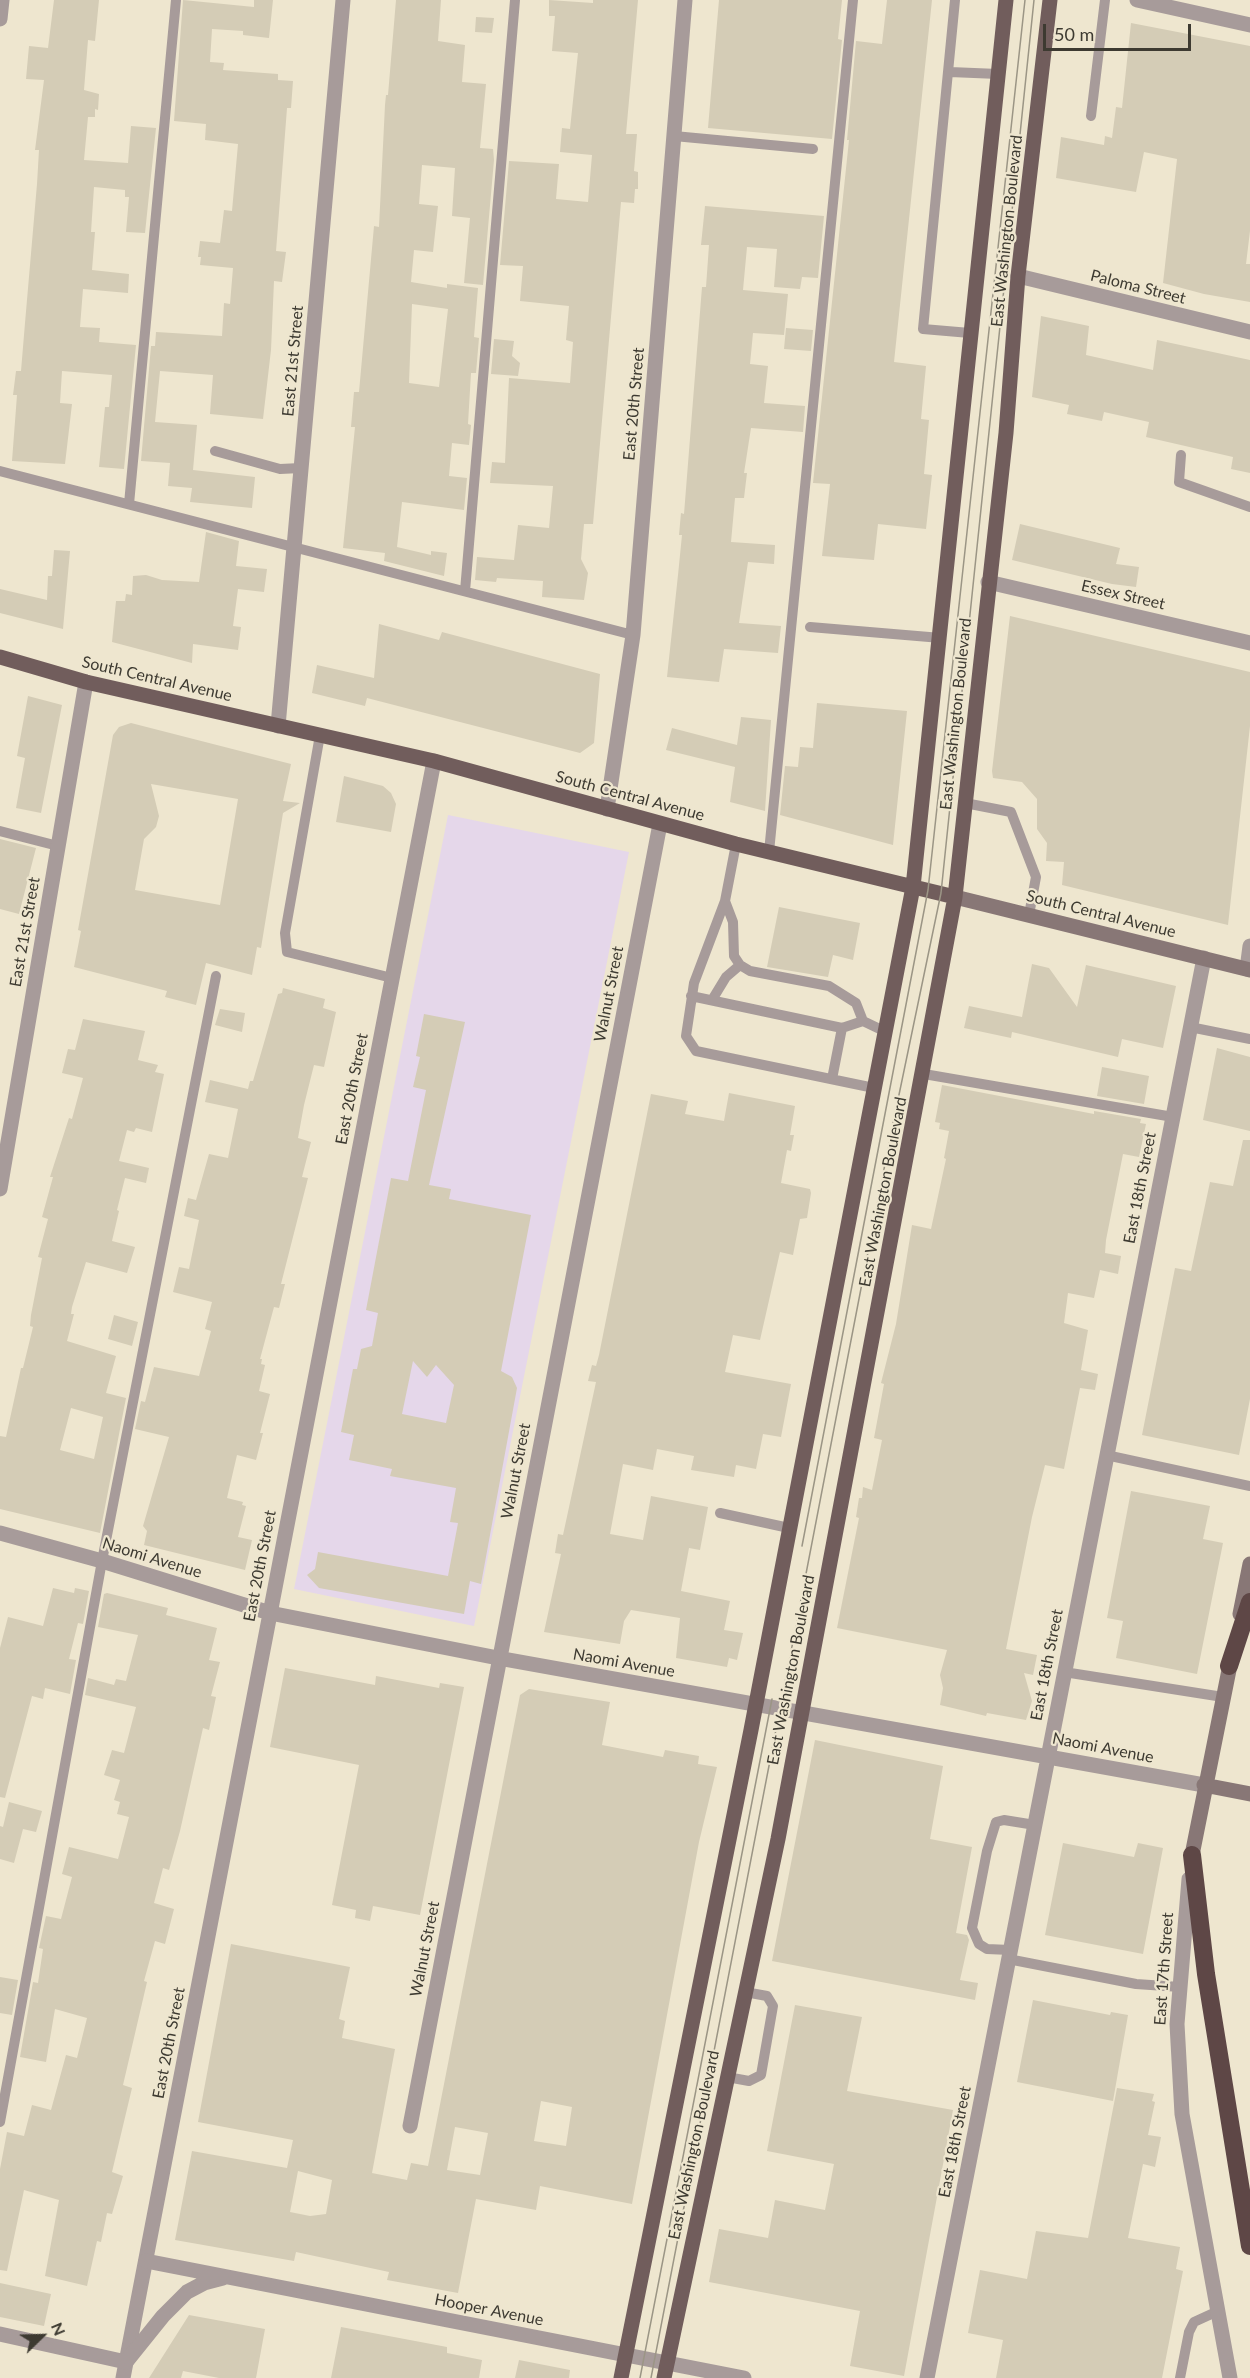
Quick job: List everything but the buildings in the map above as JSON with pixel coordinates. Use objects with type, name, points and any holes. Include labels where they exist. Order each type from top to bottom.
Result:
[{"type":"highway","points":[[1229,1666],[1250,1602]]},
{"type":"highway","points":[[1192,1855],[1206,1974],[1250,2246]]},
{"type":"main road","name":"East Washington Boulevard","points":[[621,2378],[756,1704],[913,887],[941,638],[970,333],[1006,0]]},
{"type":"main road","name":"East Washington Boulevard","points":[[665,2370],[778,1839],[800,1712],[924,1074],[955,897],[1006,433],[1018,276],[1050,0]]},
{"type":"main road","name":"South Central Avenue","points":[[0,657],[86,682],[434,761],[736,844],[1249,969]]},
{"type":"main road","name":"East 17th Street","points":[[1192,1855],[1204,1785],[1250,1564]]},
{"type":"main road","name":"Naomi Avenue","points":[[1204,1785],[1250,1794]]},
{"type":"street","points":[[0,19],[2,0]]},
{"type":"street","name":"East 21st Street","points":[[278,726],[343,0]]},
{"type":"street","name":"East 20th Street","points":[[607,809],[633,635],[685,0]]},
{"type":"street","points":[[1137,0],[1250,25]]},
{"type":"street","name":"Paloma Street","points":[[1018,276],[1250,332]]},
{"type":"street","name":"Essex Street","points":[[988,582],[1250,643]]},
{"type":"street","name":"East 21st Street","points":[[0,1189],[86,682]]},
{"type":"street","name":"East 20th Street","points":[[123,2378],[434,761]]},
{"type":"street","name":"Walnut Street","points":[[410,2126],[498,1658],[660,824]]},
{"type":"street","points":[[1249,969],[1250,946]]},
{"type":"street","name":"East 18th Street","points":[[927,2378],[1204,958]]},
{"type":"street","name":"Naomi Avenue","points":[[0,1533],[102,1561],[270,1613],[498,1658],[1204,1785]]},
{"type":"street","name":"East 17th Street","points":[[1192,1855],[1177,2024],[1182,2114],[1230,2378]]},
{"type":"street","name":"Hooper Avenue","points":[[146,2261],[625,2355],[665,2370],[744,2378]]},
{"type":"street","name":"Hooper Avenue","points":[[126,2362],[163,2316],[187,2292],[204,2283],[228,2276]]},
{"type":"street","points":[[0,2334],[126,2362]]},
{"type":"lane","points":[[129,504],[176,0]]},
{"type":"lane","points":[[465,591],[515,0]]},
{"type":"lane","points":[[769,852],[853,0]]},
{"type":"lane","points":[[955,0],[950,72],[922,328],[970,333]]},
{"type":"lane","points":[[1091,116],[1105,0]]},
{"type":"lane","points":[[950,72],[998,74]]},
{"type":"lane","points":[[674,136],[813,149]]},
{"type":"lane","points":[[214,451],[280,469],[301,468]]},
{"type":"lane","points":[[1181,455],[1179,482],[1250,507]]},
{"type":"lane","points":[[0,471],[633,635]]},
{"type":"lane","points":[[810,627],[941,638]]},
{"type":"lane","points":[[320,735],[285,933],[287,952],[392,978]]},
{"type":"lane","points":[[965,803],[1011,812],[1036,877],[1029,915]]},
{"type":"lane","points":[[0,831],[58,846]]},
{"type":"lane","points":[[736,844],[725,901],[694,983],[686,1036],[696,1051],[874,1088]]},
{"type":"lane","points":[[725,901],[733,922],[734,956],[740,965],[750,971],[829,986],[856,1004],[863,1021],[886,1032]]},
{"type":"lane","points":[[712,1000],[726,977],[740,965]]},
{"type":"lane","points":[[0,2122],[102,1561],[216,976]]},
{"type":"lane","points":[[691,996],[842,1028],[863,1021]]},
{"type":"lane","points":[[1190,1027],[1250,1039]]},
{"type":"lane","points":[[832,1079],[842,1028]]},
{"type":"lane","points":[[924,1074],[1173,1117]]},
{"type":"lane","points":[[1106,1455],[1250,1486]]},
{"type":"lane","points":[[720,1513],[789,1528]]},
{"type":"lane","points":[[1064,1672],[1223,1698]]},
{"type":"lane","points":[[1035,1825],[1004,1820],[996,1822],[987,1851],[972,1928],[979,1944],[987,1949],[1009,1955],[1136,1984],[1180,1987]]},
{"type":"lane","points":[[727,2077],[749,2081],[761,2075],[773,2006],[766,1996],[745,1992]]},
{"type":"lane","points":[[1180,2378],[1189,2331],[1194,2322],[1218,2311]]},
{"type":"shaded area","points":[[448,815],[629,852],[474,1626],[294,1589]]},
{"type":"tram line","points":[[802,1546],[928,890],[1025,0]]},
{"type":"tram line","points":[[651,2378],[890,1138],[941,893],[1034,0]]},
{"type":"tram line","points":[[640,2378],[772,1699]]}]
